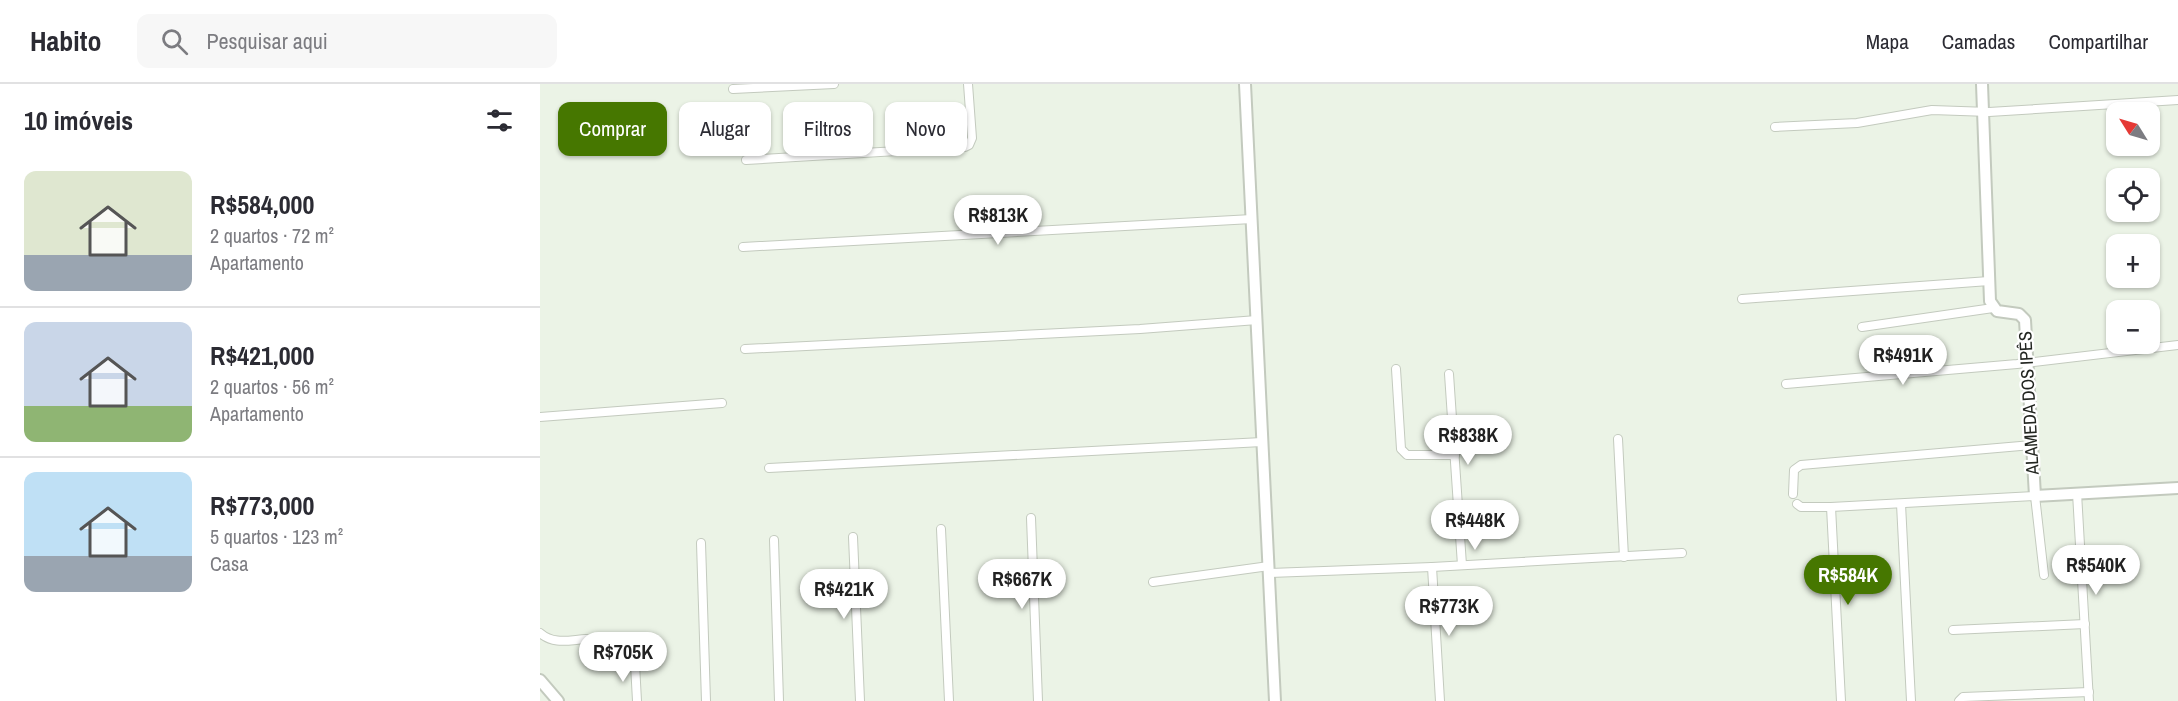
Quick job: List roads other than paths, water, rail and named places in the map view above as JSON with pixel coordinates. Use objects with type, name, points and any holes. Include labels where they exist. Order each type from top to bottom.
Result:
[{"type":"street","points":[[733,89],[834,84]]},
{"type":"street","points":[[746,160],[965,147],[972,138],[968,84]]},
{"type":"street","points":[[1245,84],[1275,701]]},
{"type":"street","points":[[1862,327],[1993,308],[1990,301],[1989,281],[1982,84]]},
{"type":"street","points":[[1775,127],[1857,123],[1932,110],[1983,112],[2178,100]]},
{"type":"street","points":[[743,247],[1252,219]]},
{"type":"street","points":[[1742,298],[1989,281]]},
{"type":"street","name":"ALAMEDA DOS IPÊS","points":[[1993,308],[1999,312],[2019,314],[2024,318],[2035,495],[2178,488]]},
{"type":"street","points":[[745,349],[1140,329],[1257,320]]},
{"type":"street","points":[[1786,384],[2027,362],[2178,345]]},
{"type":"street","points":[[1396,369],[1403,453],[1407,455],[1455,455]]},
{"type":"street","points":[[1449,374],[1462,565]]},
{"type":"street","points":[[540,417],[722,403]]},
{"type":"street","points":[[1618,439],[1624,557]]},
{"type":"street","points":[[769,468],[1262,442]]},
{"type":"street","points":[[1793,494],[1794,470],[1801,465],[2032,445]]},
{"type":"street","points":[[2077,494],[2089,701]]},
{"type":"street","points":[[1797,504],[1801,507],[1831,507],[2035,495],[2044,575]]},
{"type":"street","points":[[1900,504],[1911,701]]},
{"type":"street","points":[[1831,507],[1841,701]]},
{"type":"street","points":[[1031,518],[1038,701]]},
{"type":"street","points":[[941,529],[949,701]]},
{"type":"street","points":[[853,537],[860,701]]},
{"type":"street","points":[[774,540],[779,701]]},
{"type":"street","points":[[701,543],[706,701]]},
{"type":"street","points":[[1153,582],[1269,570],[1432,567],[1682,553]]},
{"type":"street","points":[[1432,567],[1440,701]]},
{"type":"street","points":[[1953,630],[2085,624]]},
{"type":"street","points":[[540,633],[555,642],[586,639]]},
{"type":"street","points":[[635,664],[637,701]]},
{"type":"street","points":[[540,680],[558,701]]},
{"type":"street","points":[[1959,701],[1963,697],[2089,692]]}]
